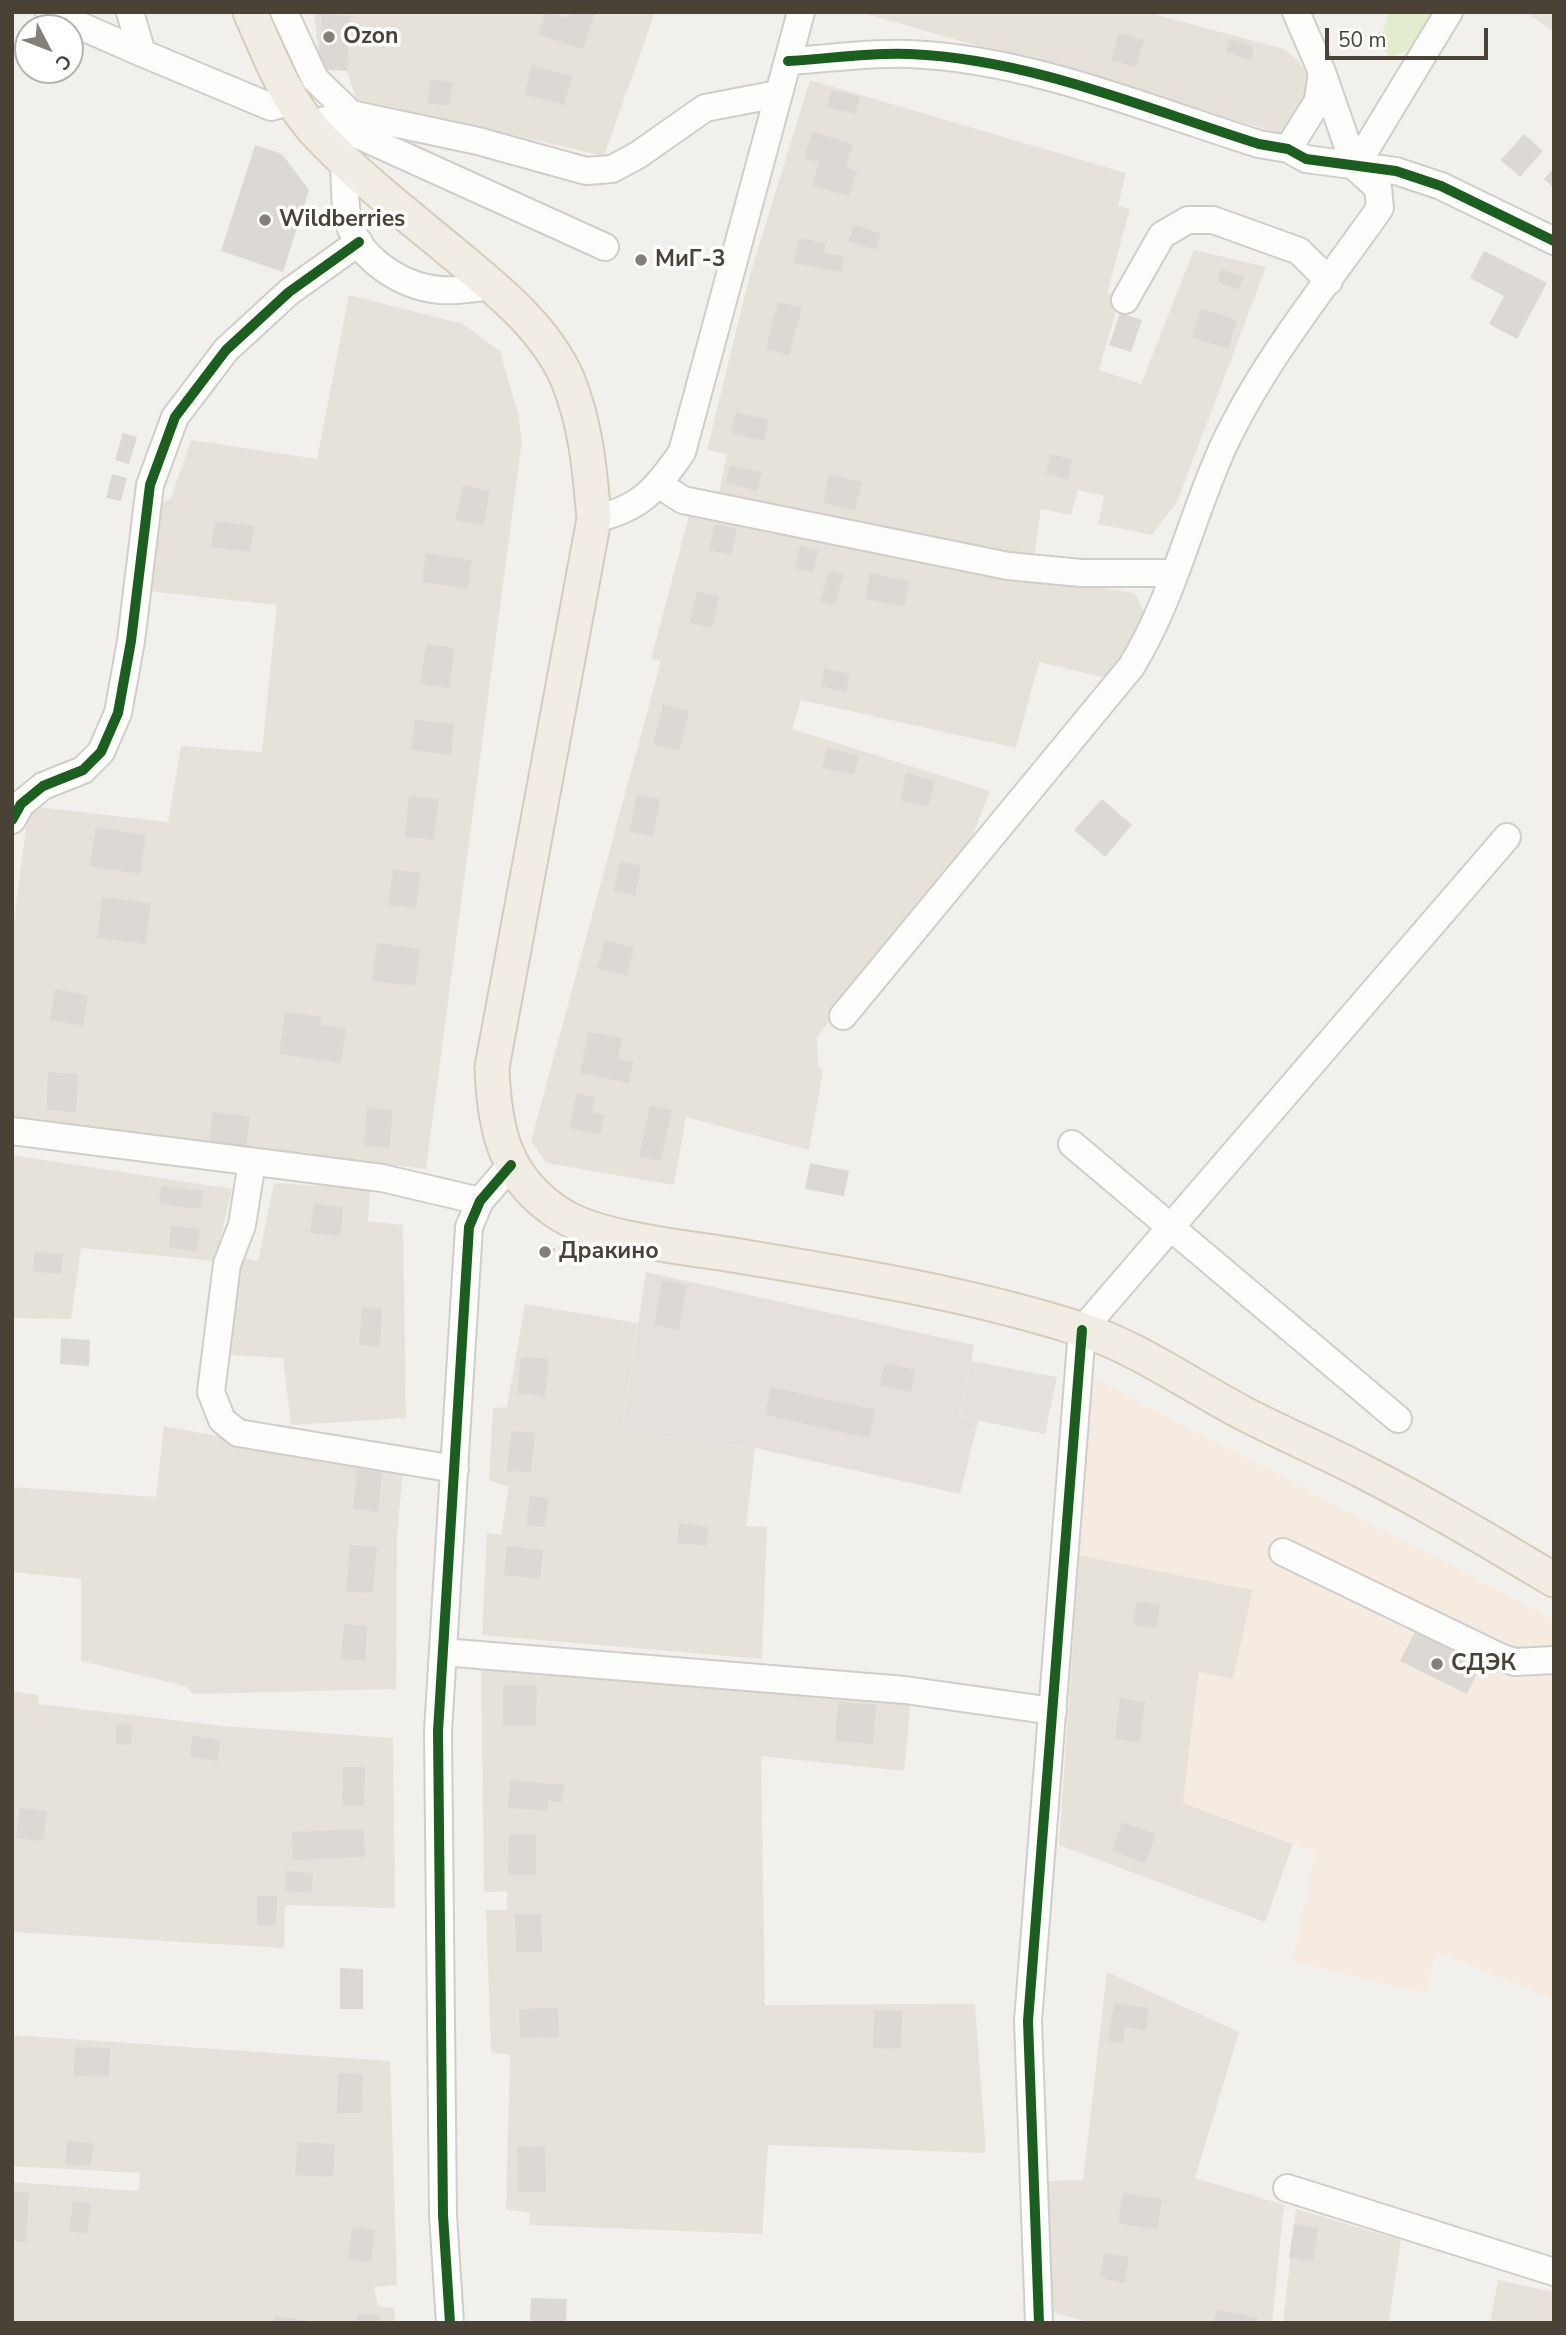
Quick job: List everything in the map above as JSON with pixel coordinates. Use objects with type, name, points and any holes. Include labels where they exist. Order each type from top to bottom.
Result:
[{"type":"main road","points":[[250,12],[292,101],[318,124],[344,160],[494,286],[541,338],[566,376],[583,427],[590,466],[594,519],[492,1067],[494,1112],[511,1166],[547,1205],[582,1224],[655,1241],[883,1280],[1082,1330],[1124,1348],[1244,1413],[1366,1472],[1554,1580]]},
{"type":"street","points":[[50,12],[271,107],[292,101]]},
{"type":"street","points":[[130,12],[142,52]]},
{"type":"street","points":[[284,12],[315,79],[351,114]]},
{"type":"street","points":[[594,519],[617,514],[643,501],[660,485],[682,453],[801,12]]},
{"type":"street","points":[[843,1016],[1131,667],[1153,631],[1213,471],[1246,400],[1380,208],[1378,188],[1355,167],[1296,12]]},
{"type":"street","points":[[1355,167],[1449,12]]},
{"type":"street","points":[[788,61],[909,54],[958,58],[1033,73],[1259,144],[1287,149],[1307,159],[1396,171],[1441,186],[1554,241]]},
{"type":"street","points":[[1287,149],[1318,101],[1321,72]]},
{"type":"street","points":[[318,124],[351,114],[478,141],[586,171],[611,169],[705,108],[778,94]]},
{"type":"street","points":[[318,124],[605,247]]},
{"type":"street","points":[[344,160],[347,216],[359,242],[378,267],[408,282],[440,290],[494,286]]},
{"type":"street","points":[[1125,300],[1163,235],[1188,220],[1213,220],[1299,251],[1329,281]]},
{"type":"street","points":[[12,820],[21,804],[44,786],[83,770],[101,752],[118,713],[131,641],[150,485],[175,417],[226,350],[289,292],[359,242]]},
{"type":"street","points":[[660,485],[683,499],[1008,566],[1081,573],[1175,573]]},
{"type":"street","points":[[1039,2323],[1028,2021],[1082,1330],[1507,836]]},
{"type":"street","points":[[12,1131],[382,1178],[480,1201]]},
{"type":"street","points":[[1072,1144],[1170,1230],[1398,1419]]},
{"type":"street","points":[[252,1162],[242,1225],[227,1264],[211,1392],[222,1420],[238,1433],[455,1469]]},
{"type":"street","points":[[450,2323],[443,2215],[438,1731],[469,1227],[480,1201],[511,1166]]},
{"type":"street","points":[[1283,1552],[1502,1658],[1516,1662],[1554,1660]]},
{"type":"street","points":[[443,1651],[905,1690],[1053,1711]]},
{"type":"street","points":[[1287,2188],[1554,2272]]},
{"type":"shaded area","points":[[314,12],[655,12],[604,156],[356,99],[347,71],[320,68]]},
{"type":"shaded area","points":[[860,12],[1146,12],[1284,49],[1310,77],[1293,137]]},
{"type":"shaded area","points":[[1525,12],[1554,12],[1554,27],[1552,30]]},
{"type":"shaded area","points":[[810,80],[1126,173],[1118,206],[1130,209],[1107,293],[1120,296],[1099,370],[1141,384],[1194,250],[1266,267],[1177,502],[1152,535],[1098,524],[1104,496],[1078,490],[1071,515],[1041,509],[1031,577],[1135,593],[1146,615],[1111,679],[1039,662],[1016,748],[801,700],[792,729],[990,791],[962,862],[817,1037],[818,1067],[823,1071],[809,1150],[686,1117],[674,1185],[546,1163],[531,1141],[661,661],[651,659],[690,512],[875,553],[1014,574],[718,497],[727,454],[707,450],[750,275]]},
{"type":"shaded area","points":[[349,295],[463,324],[500,351],[518,414],[522,440],[426,1169],[12,1119],[12,934],[29,806],[168,822],[181,746],[262,752],[277,605],[147,591],[156,507],[171,498],[191,440],[317,459]]},
{"type":"shaded area","points":[[12,1155],[232,1189],[215,1261],[81,1248],[71,1319],[12,1318]]},
{"type":"shaded area","points":[[274,1183],[370,1189],[368,1221],[403,1225],[406,1418],[291,1425],[283,1358],[230,1355],[240,1257],[258,1261]]},
{"type":"shaded area","points":[[646,1272],[974,1345],[959,1417],[978,1421],[960,1494],[755,1448],[622,1432]]},
{"type":"shaded area","points":[[525,1304],[638,1323],[622,1432],[755,1448],[746,1526],[767,1527],[762,1659],[482,1635],[487,1533],[501,1535],[509,1487],[489,1480],[493,1408],[507,1407]]},
{"type":"shaded area","points":[[971,1361],[1057,1377],[1045,1434],[959,1417]]},
{"type":"shaded area","points":[[1092,1377],[1554,1619],[1554,2000],[1437,1952],[1425,1993],[1292,1962],[1315,1852],[1183,1803],[1199,1672],[1233,1679],[1253,1590],[1079,1555]]},
{"type":"shaded area","points":[[164,1426],[403,1471],[397,1536],[396,1689],[194,1694],[185,1686],[81,1661],[81,1579],[12,1572],[12,1487],[156,1497]]},
{"type":"shaded area","points":[[1079,1555],[1253,1590],[1233,1680],[1199,1672],[1183,1803],[1293,1844],[1265,1922],[1059,1845]]},
{"type":"shaded area","points":[[481,1668],[911,1700],[904,1771],[761,1756],[765,2005],[975,2004],[986,2153],[768,2145],[762,2234],[530,2225],[529,2212],[506,2210],[510,2055],[491,2052],[486,1910],[507,1910],[507,1891],[484,1892]]},
{"type":"shaded area","points":[[12,1691],[38,1695],[39,1704],[223,1726],[393,1738],[395,1908],[285,1905],[284,1948],[14,1932],[12,1941]]},
{"type":"shaded area","points":[[1107,1972],[1239,2032],[1195,2178],[1284,2205],[1272,2323],[1092,2323],[1047,2311],[1049,2181],[1083,2180]]},
{"type":"shaded area","points":[[12,2035],[390,2061],[397,2285],[374,2287],[378,2306],[394,2308],[395,2323],[12,2323],[12,2182],[139,2191],[140,2173],[12,2166]]},
{"type":"shaded area","points":[[1296,2209],[1401,2240],[1389,2321],[1395,2323],[1283,2323]]},
{"type":"shaded area","points":[[1498,2280],[1554,2292],[1554,2323],[1490,2323]]},
{"type":"green space","points":[[1389,12],[1438,12],[1413,48],[1390,57],[1379,44]]},
{"type":"building","points":[[545,12],[568,18],[570,12],[595,12],[583,49],[538,35]]},
{"type":"building","points":[[322,14],[350,16],[347,71],[318,69]]},
{"type":"building","points":[[1119,33],[1144,40],[1136,67],[1111,60]]},
{"type":"building","points":[[1230,39],[1254,46],[1251,60],[1226,52]]},
{"type":"building","points":[[532,65],[572,76],[564,105],[524,94]]},
{"type":"building","points":[[431,79],[453,82],[449,106],[427,103]]},
{"type":"building","points":[[831,90],[860,97],[856,114],[827,107]]},
{"type":"building","points":[[812,132],[853,144],[846,167],[857,171],[849,196],[812,185],[819,162],[804,158]]},
{"type":"building","points":[[1524,134],[1543,151],[1520,177],[1501,160]]},
{"type":"building","name":"Wildberries","points":[[255,145],[282,154],[309,190],[283,272],[221,251]]},
{"type":"building","points":[[1554,168],[1554,188],[1544,179]]},
{"type":"building","points":[[854,225],[881,233],[876,250],[848,241]]},
{"type":"building","points":[[799,238],[826,243],[824,253],[844,256],[841,272],[794,263]]},
{"type":"building","points":[[1484,251],[1547,283],[1517,339],[1489,324],[1504,296],[1470,278]]},
{"type":"building","points":[[1221,269],[1244,276],[1239,290],[1217,282]]},
{"type":"building","points":[[778,302],[802,308],[789,355],[766,349]]},
{"type":"building","points":[[1201,308],[1237,320],[1228,349],[1192,337]]},
{"type":"building","points":[[1120,313],[1142,320],[1131,352],[1109,345]]},
{"type":"building","points":[[736,412],[769,420],[764,441],[731,433]]},
{"type":"building","points":[[123,433],[137,437],[129,464],[115,460]]},
{"type":"building","points":[[1051,454],[1072,459],[1068,479],[1046,474]]},
{"type":"building","points":[[730,465],[762,472],[757,491],[726,483]]},
{"type":"building","points":[[112,474],[127,478],[121,501],[106,498]]},
{"type":"building","points":[[829,474],[862,482],[855,510],[823,503]]},
{"type":"building","points":[[463,485],[490,491],[483,526],[455,520]]},
{"type":"building","points":[[215,521],[254,526],[250,552],[211,547]]},
{"type":"building","points":[[715,524],[737,529],[731,555],[709,550]]},
{"type":"building","points":[[800,546],[818,550],[813,572],[795,568]]},
{"type":"building","points":[[426,553],[472,560],[468,589],[422,582]]},
{"type":"building","points":[[828,571],[843,574],[836,605],[821,602]]},
{"type":"building","points":[[870,573],[909,581],[904,607],[865,599]]},
{"type":"building","points":[[697,591],[719,596],[712,628],[690,623]]},
{"type":"building","points":[[426,644],[455,648],[449,688],[420,684]]},
{"type":"building","points":[[825,668],[850,674],[846,692],[820,686]]},
{"type":"building","points":[[663,704],[689,711],[679,751],[653,744]]},
{"type":"building","points":[[415,720],[454,724],[451,755],[411,750]]},
{"type":"building","points":[[827,748],[859,755],[854,775],[822,768]]},
{"type":"building","points":[[906,773],[935,781],[928,807],[900,800]]},
{"type":"building","points":[[637,795],[660,799],[653,836],[629,832]]},
{"type":"building","points":[[409,796],[439,799],[434,840],[405,837]]},
{"type":"building","points":[[1102,799],[1132,825],[1105,857],[1074,830]]},
{"type":"building","points":[[96,827],[146,835],[140,874],[90,866]]},
{"type":"building","points":[[620,861],[641,866],[635,896],[613,891]]},
{"type":"building","points":[[393,869],[421,873],[416,908],[388,905]]},
{"type":"building","points":[[102,897],[151,903],[146,944],[97,938]]},
{"type":"building","points":[[605,940],[634,947],[627,976],[597,969]]},
{"type":"building","points":[[377,943],[420,949],[415,986],[372,981]]},
{"type":"building","points":[[55,989],[88,995],[83,1026],[50,1020]]},
{"type":"building","points":[[285,1012],[322,1017],[321,1025],[346,1028],[341,1063],[279,1054]]},
{"type":"building","points":[[588,1032],[622,1038],[618,1059],[633,1062],[629,1083],[580,1073]]},
{"type":"building","points":[[48,1072],[78,1074],[76,1112],[46,1110]]},
{"type":"building","points":[[577,1093],[595,1097],[592,1112],[605,1115],[600,1135],[569,1128]]},
{"type":"building","points":[[650,1105],[672,1110],[661,1161],[639,1157]]},
{"type":"building","points":[[367,1108],[393,1110],[389,1148],[364,1146]]},
{"type":"building","points":[[213,1112],[250,1117],[246,1147],[209,1142]]},
{"type":"building","points":[[810,1163],[849,1171],[844,1196],[805,1189]]},
{"type":"building","points":[[161,1186],[203,1191],[200,1209],[159,1204]]},
{"type":"building","points":[[314,1204],[343,1207],[340,1236],[310,1233]]},
{"type":"building","points":[[171,1226],[200,1229],[197,1251],[169,1248]]},
{"type":"building","points":[[35,1252],[63,1254],[61,1274],[33,1271]]},
{"type":"building","points":[[662,1280],[687,1285],[679,1330],[654,1325]]},
{"type":"building","points":[[362,1308],[382,1309],[380,1347],[359,1345]]},
{"type":"building","points":[[61,1338],[90,1340],[89,1366],[60,1364]]},
{"type":"building","points":[[521,1357],[549,1359],[545,1396],[517,1393]]},
{"type":"building","points":[[885,1363],[915,1370],[911,1392],[880,1385]]},
{"type":"building","points":[[771,1387],[875,1410],[869,1438],[765,1415]]},
{"type":"building","points":[[511,1431],[535,1433],[531,1472],[507,1471]]},
{"type":"building","points":[[357,1469],[382,1472],[378,1512],[353,1509]]},
{"type":"building","points":[[530,1496],[548,1498],[545,1527],[526,1525]]},
{"type":"building","points":[[679,1523],[709,1527],[706,1546],[677,1543]]},
{"type":"building","points":[[350,1545],[377,1547],[373,1593],[346,1591]]},
{"type":"building","points":[[507,1546],[543,1550],[540,1579],[504,1575]]},
{"type":"building","points":[[1137,1601],[1160,1605],[1156,1629],[1133,1624]]},
{"type":"building","points":[[344,1624],[367,1626],[365,1661],[341,1659]]},
{"type":"building","points":[[1417,1628],[1483,1661],[1467,1694],[1400,1661]]},
{"type":"building","points":[[503,1685],[537,1685],[536,1725],[503,1725]]},
{"type":"building","points":[[1120,1698],[1145,1702],[1140,1742],[1115,1739]]},
{"type":"building","points":[[838,1702],[876,1705],[873,1744],[835,1741]]},
{"type":"building","points":[[116,1724],[132,1725],[131,1745],[116,1744]]},
{"type":"building","points":[[192,1736],[220,1740],[218,1761],[190,1757]]},
{"type":"building","points":[[343,1767],[365,1767],[364,1806],[342,1806]]},
{"type":"building","points":[[510,1780],[564,1785],[562,1802],[548,1801],[548,1811],[508,1808]]},
{"type":"building","points":[[20,1808],[47,1811],[43,1841],[16,1838]]},
{"type":"building","points":[[1122,1822],[1156,1834],[1145,1863],[1112,1851]]},
{"type":"building","points":[[364,1829],[365,1857],[293,1860],[292,1832]]},
{"type":"building","points":[[509,1834],[536,1834],[536,1875],[508,1875]]},
{"type":"building","points":[[286,1871],[313,1873],[312,1893],[285,1891]]},
{"type":"building","points":[[257,1896],[277,1896],[276,1925],[257,1925]]},
{"type":"building","points":[[515,1914],[541,1914],[542,1952],[516,1952]]},
{"type":"building","points":[[340,1968],[363,1969],[363,2009],[340,2009]]},
{"type":"building","points":[[1114,2003],[1149,2008],[1146,2030],[1125,2027],[1123,2043],[1108,2041]]},
{"type":"building","points":[[558,2008],[559,2037],[520,2038],[519,2009]]},
{"type":"building","points":[[874,2010],[902,2011],[901,2049],[873,2048]]},
{"type":"building","points":[[75,2047],[110,2048],[109,2077],[74,2076]]},
{"type":"building","points":[[338,2073],[363,2074],[362,2113],[337,2113]]},
{"type":"building","points":[[67,2141],[93,2143],[91,2166],[65,2164]]},
{"type":"building","points":[[297,2142],[335,2144],[333,2177],[295,2175]]},
{"type":"building","points":[[545,2146],[546,2192],[518,2192],[517,2147]]},
{"type":"building","points":[[12,2192],[29,2193],[26,2242],[12,2241]]},
{"type":"building","points":[[1123,2193],[1162,2199],[1157,2230],[1118,2223]]},
{"type":"building","points":[[73,2201],[91,2203],[87,2234],[69,2231]]},
{"type":"building","points":[[1294,2224],[1318,2228],[1313,2261],[1289,2258]]},
{"type":"building","points":[[352,2227],[375,2230],[371,2262],[348,2260]]},
{"type":"building","points":[[1104,2253],[1129,2257],[1125,2283],[1100,2278]]},
{"type":"building","points":[[531,2298],[567,2299],[566,2323],[530,2323]]},
{"type":"building","points":[[1217,2309],[1257,2318],[1256,2323],[1214,2323]]},
{"type":"building","points":[[357,2314],[380,2315],[380,2323],[357,2323]]},
{"type":"building","points":[[274,2316],[311,2321],[311,2323],[274,2323]]},
{"type":"cycle path","points":[[788,61],[910,54],[955,58],[1044,75],[1259,144],[1288,149],[1306,159],[1396,171],[1441,186],[1554,241]]},
{"type":"cycle path","points":[[12,820],[21,804],[43,786],[83,770],[101,752],[118,713],[131,641],[150,485],[175,417],[226,350],[289,292],[359,242]]},
{"type":"cycle path","points":[[450,2323],[443,2215],[438,1731],[469,1227],[480,1201],[511,1165]]},
{"type":"cycle path","points":[[1039,2323],[1028,2021],[1082,1330]]},
{"type":"place","name":"Ozon","points":[[329,37]]},
{"type":"place","name":"Wildberries","points":[[265,220]]},
{"type":"place","name":"МиГ-3","points":[[641,260]]},
{"type":"place","name":"Дракино","points":[[545,1252]]},
{"type":"place","name":"СДЭК","points":[[1437,1664]]}]
